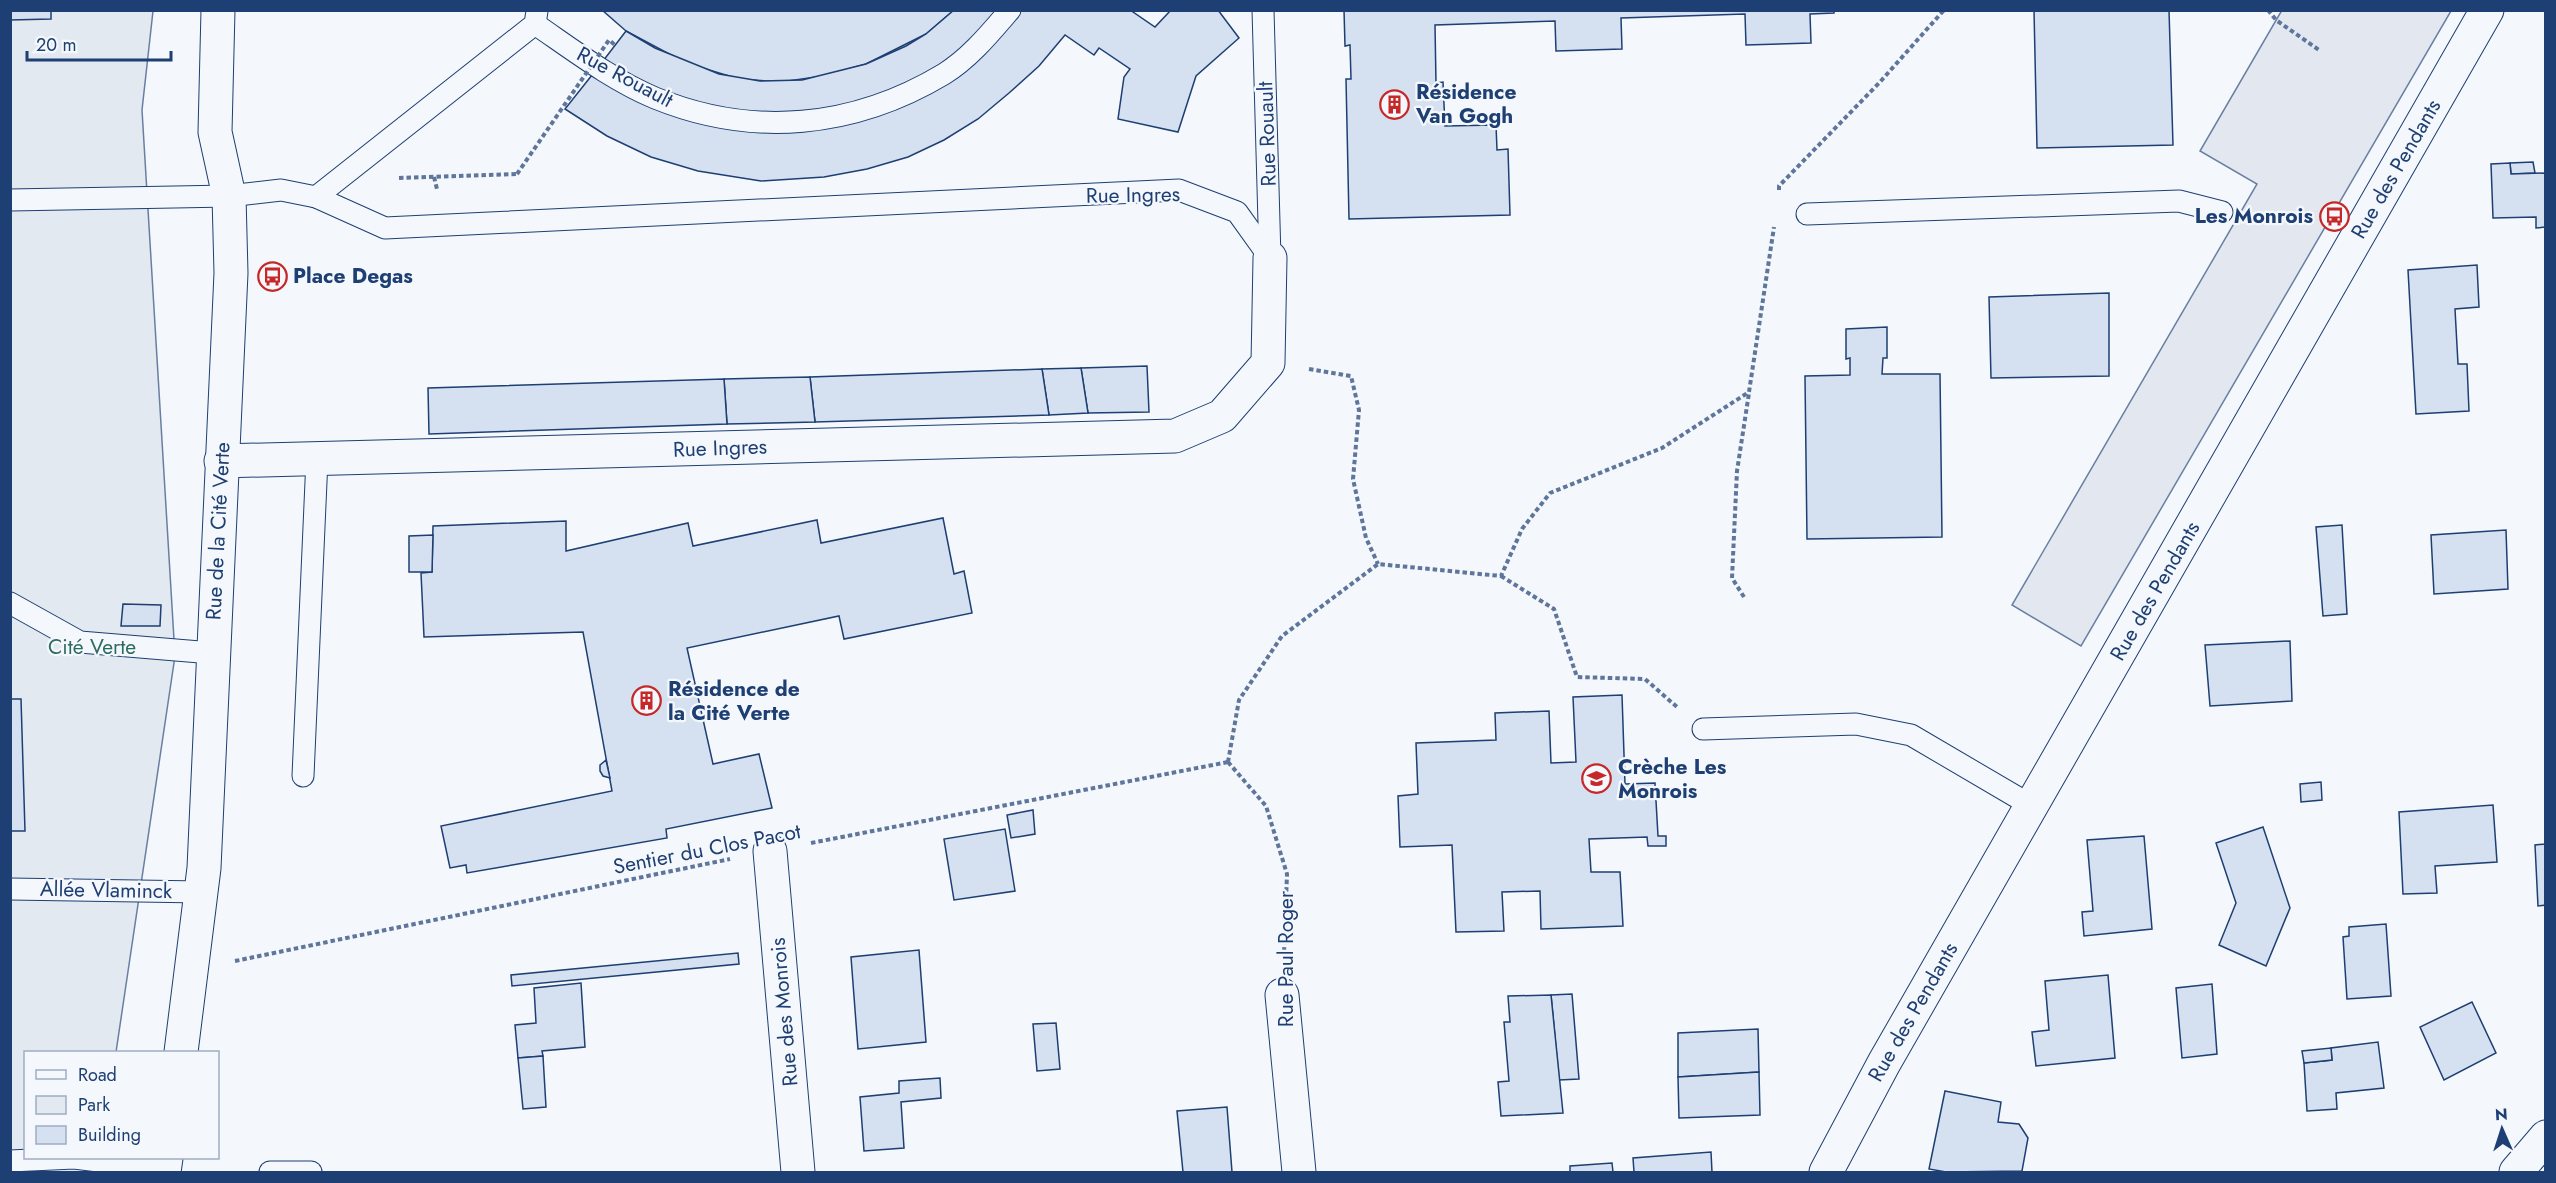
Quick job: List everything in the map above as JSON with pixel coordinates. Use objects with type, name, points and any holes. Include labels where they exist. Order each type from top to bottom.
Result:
[{"type":"street","name":"Rue de la Cité Verte","points":[[181,1051],[202,892],[231,273],[229,196],[215,132],[218,10]]},
{"type":"street","name":"Rue des Pendants","points":[[1826,1173],[1879,1073],[2487,10]]},
{"type":"street","points":[[1268,363],[1270,258]]},
{"type":"street","name":"Rue Ingres","points":[[221,461],[1175,436],[1222,416],[1268,363]]},
{"type":"street","name":"Rue des Monrois","points":[[770,851],[798,1173]]},
{"type":"street","name":"Rue Paul Roger","points":[[1282,995],[1299,1173]]},
{"type":"street","points":[[2517,1173],[2546,1137]]},
{"type":"lane","name":"Rue Rouault","points":[[316,197],[536,17],[623,81],[653,97],[698,113],[746,123],[816,122],[877,106],[945,73],[981,42],[1010,10]]},
{"type":"lane","name":"Rue Rouault","points":[[1263,10],[1270,258]]},
{"type":"lane","name":"Rue Ingres","points":[[229,196],[281,190],[316,197],[385,228],[1179,190],[1237,212],[1270,258]]},
{"type":"lane","points":[[10,200],[229,196]]},
{"type":"lane","points":[[1807,214],[2179,201],[2222,212]]},
{"type":"lane","points":[[303,776],[317,459]]},
{"type":"lane","points":[[10,603],[80,642],[212,653]]},
{"type":"lane","points":[[1703,729],[1856,724],[1911,735],[2032,806]]},
{"type":"lane","name":"Allée Vlaminck","points":[[10,889],[202,892]]},
{"type":"lane","points":[[10,1161],[53,1159]]},
{"type":"lane","points":[[85,1159],[165,1166]]},
{"type":"lane","points":[[270,1173],[311,1173]]},
{"type":"path","points":[[1778,195],[1779,186],[1880,82],[1944,10]]},
{"type":"path","points":[[2268,10],[2276,20],[2319,50]]},
{"type":"path","points":[[416,178],[517,174],[609,40],[624,50]]},
{"type":"path","points":[[1744,597],[1732,578],[1737,471],[1774,225]]},
{"type":"path","points":[[1268,363],[1351,376],[1359,410],[1353,479],[1365,538],[1378,564]]},
{"type":"path","points":[[1501,576],[1522,529],[1550,493],[1662,448],[1749,392]]},
{"type":"path","points":[[1228,762],[1239,700],[1282,636],[1378,564],[1501,576],[1554,609],[1577,677],[1645,679],[1703,729]]},
{"type":"path","name":"Sentier du Clos Pacot","points":[[193,969],[770,851],[1228,762]]},
{"type":"path","name":"Rue Paul Roger","points":[[1228,762],[1266,806],[1287,874],[1282,995]]},
{"type":"green space","name":"Cité Verte","points":[[10,11],[153,11],[142,110],[175,656],[116,1051],[24,1051],[24,1159],[101,1159],[99,1172],[11,1172]]},
{"type":"shaded area","points":[[2282,10],[2451,11],[2081,646],[2012,605],[2257,184],[2200,151]]},
{"type":"building","points":[[10,10],[51,10],[51,19],[10,20]]},
{"type":"building","points":[[602,10],[954,10],[926,34],[866,64],[823,76],[781,82],[739,79],[686,63],[626,31]]},
{"type":"building","points":[[954,10],[1001,10],[984,31],[934,71],[866,104],[783,119],[675,101],[603,61],[626,31],[655,48],[719,74],[760,81],[802,80],[866,64],[906,46],[926,34]]},
{"type":"building","points":[[1019,10],[1130,10],[1155,27],[1171,10],[1218,10],[1239,38],[1196,76],[1178,132],[1118,119],[1124,77],[1130,69],[1099,48],[1094,55],[1065,35],[1039,66],[1009,93],[978,119],[944,140],[908,157],[867,169],[824,177],[761,181],[698,171],[651,157],[607,136],[565,109],[596,70],[688,115],[866,116]]},
{"type":"building","name":"Résidence Van Gogh","points":[[1344,10],[1834,10],[1834,13],[1810,14],[1811,43],[1746,45],[1745,14],[1621,18],[1622,49],[1556,51],[1555,21],[1435,25],[1436,83],[1443,82],[1445,126],[1496,125],[1497,150],[1508,149],[1510,215],[1349,219],[1346,79],[1351,79],[1350,45],[1345,46]]},
{"type":"building","points":[[2034,10],[2169,10],[2173,145],[2037,148]]},
{"type":"building","points":[[2533,162],[2535,173],[2511,174],[2510,163]]},
{"type":"building","points":[[2510,163],[2511,174],[2546,173],[2546,227],[2536,228],[2536,217],[2493,218],[2491,164]]},
{"type":"building","points":[[2477,265],[2479,307],[2455,309],[2458,364],[2467,364],[2469,411],[2416,414],[2408,270]]},
{"type":"building","points":[[2109,293],[2109,376],[1991,378],[1989,297]]},
{"type":"building","points":[[1887,327],[1887,358],[1883,358],[1882,374],[1940,374],[1942,537],[1807,539],[1805,376],[1850,375],[1850,358],[1846,359],[1846,329]]},
{"type":"building","points":[[1147,366],[1149,412],[1088,413],[1081,368]]},
{"type":"building","points":[[1081,368],[1088,413],[1049,415],[1042,369]]},
{"type":"building","points":[[1042,369],[1049,415],[815,422],[810,377]]},
{"type":"building","points":[[810,377],[815,422],[727,424],[724,379]]},
{"type":"building","points":[[724,379],[727,424],[429,434],[428,388]]},
{"type":"building","name":"Résidence de la Cité Verte","points":[[943,518],[954,574],[964,571],[972,613],[844,639],[839,616],[687,648],[713,764],[759,754],[772,808],[666,829],[667,838],[467,873],[466,865],[450,868],[441,826],[612,791],[583,632],[424,637],[421,573],[432,572],[433,526],[566,521],[566,551],[688,523],[693,546],[817,520],[821,543]]},
{"type":"building","points":[[2342,525],[2347,614],[2323,616],[2316,527]]},
{"type":"building","points":[[2506,530],[2508,589],[2434,594],[2431,535]]},
{"type":"building","points":[[433,535],[432,572],[409,572],[409,536]]},
{"type":"building","points":[[123,604],[161,605],[160,626],[121,626]]},
{"type":"building","points":[[2290,641],[2292,701],[2210,706],[2205,645]]},
{"type":"building","points":[[1622,695],[1625,784],[1655,783],[1658,836],[1666,836],[1666,846],[1648,846],[1647,837],[1589,839],[1591,872],[1620,872],[1623,926],[1541,929],[1540,891],[1502,892],[1504,931],[1456,932],[1452,845],[1400,847],[1398,796],[1418,794],[1416,743],[1496,740],[1495,713],[1549,711],[1551,763],[1576,762],[1573,697]]},
{"type":"building","points":[[10,699],[21,699],[25,831],[10,831]]},
{"type":"building","points":[[606,760],[610,778],[603,776],[600,771],[600,765]]},
{"type":"building","points":[[2321,782],[2322,800],[2301,802],[2300,784]]},
{"type":"building","points":[[2493,805],[2497,862],[2435,866],[2437,893],[2403,894],[2399,812]]},
{"type":"building","points":[[1033,810],[1035,834],[1011,838],[1007,815]]},
{"type":"building","points":[[2263,827],[2290,908],[2266,966],[2219,945],[2236,903],[2216,843]]},
{"type":"building","points":[[1005,829],[1015,891],[954,900],[944,839]]},
{"type":"building","points":[[2144,836],[2152,929],[2084,936],[2082,912],[2093,911],[2087,840]]},
{"type":"building","points":[[2546,844],[2546,905],[2538,906],[2535,845]]},
{"type":"building","points":[[2386,924],[2391,996],[2347,999],[2343,937],[2349,936],[2349,927]]},
{"type":"building","points":[[919,950],[926,1042],[858,1049],[851,957]]},
{"type":"building","points":[[738,953],[739,964],[512,986],[511,975]]},
{"type":"building","points":[[2108,975],[2115,1058],[2036,1066],[2032,1032],[2049,1030],[2045,981]]},
{"type":"building","points":[[581,983],[585,1047],[542,1051],[543,1056],[518,1058],[515,1025],[536,1023],[534,988]]},
{"type":"building","points":[[2212,984],[2217,1054],[2182,1058],[2176,988]]},
{"type":"building","points":[[1572,994],[1579,1079],[1559,1080],[1551,995]]},
{"type":"building","points":[[1551,995],[1563,1113],[1501,1116],[1498,1082],[1509,1081],[1504,1022],[1510,1022],[1508,996]]},
{"type":"building","points":[[2472,1002],[2496,1053],[2444,1080],[2420,1027]]},
{"type":"building","points":[[1056,1023],[1060,1069],[1037,1071],[1033,1024]]},
{"type":"building","points":[[1758,1029],[1759,1072],[1678,1077],[1678,1033]]},
{"type":"building","points":[[2378,1042],[2384,1088],[2336,1093],[2337,1109],[2307,1111],[2304,1063],[2332,1060],[2331,1048]]},
{"type":"building","points":[[2331,1048],[2332,1060],[2304,1063],[2302,1051]]},
{"type":"building","points":[[543,1056],[546,1107],[523,1109],[518,1058]]},
{"type":"building","points":[[1759,1072],[1760,1115],[1679,1118],[1678,1077]]},
{"type":"building","points":[[940,1078],[941,1098],[901,1102],[904,1148],[864,1151],[860,1097],[899,1093],[899,1081]]},
{"type":"building","points":[[1945,1091],[2001,1102],[1998,1122],[2019,1124],[2028,1138],[2022,1171],[1946,1172],[1929,1169]]},
{"type":"building","points":[[1227,1107],[1232,1172],[1183,1172],[1177,1111]]},
{"type":"building","points":[[1711,1152],[1712,1172],[1634,1172],[1633,1158]]},
{"type":"building","points":[[1612,1163],[1613,1172],[1570,1172],[1570,1166]]},
{"type":"place","name":"Résidence Van Gogh","points":[[1395,104]]},
{"type":"place","name":"Les Monrois","points":[[2334,216]]},
{"type":"place","name":"Place Degas","points":[[272,276]]},
{"type":"place","name":"Résidence de la Cité Verte","points":[[647,701]]},
{"type":"place","name":"Crèche Les Monrois","points":[[1597,779]]}]
